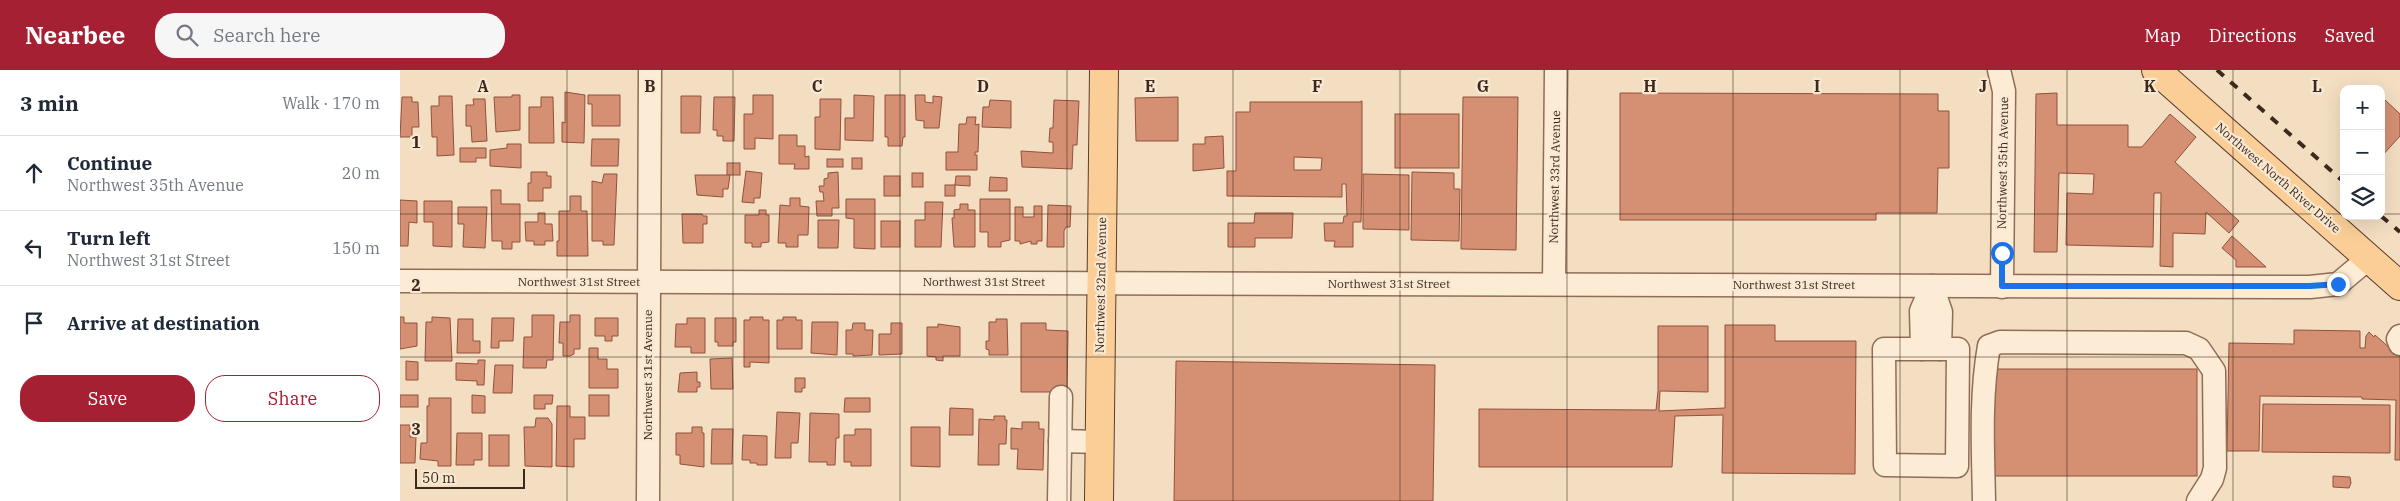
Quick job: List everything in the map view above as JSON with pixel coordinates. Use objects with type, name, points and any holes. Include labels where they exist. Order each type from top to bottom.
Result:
[{"type":"main road","name":"Northwest 32nd Avenue","points":[[1099,501],[1104,70]]},
{"type":"main road","name":"Northwest North River Drive","points":[[2156,70],[2400,286]]},
{"type":"street","name":"Northwest 31st Avenue","points":[[648,501],[650,70]]},
{"type":"street","name":"Northwest 33rd Avenue","points":[[1554,284],[1556,70]]},
{"type":"street","name":"Northwest 35th Avenue","points":[[1999,70],[2004,91],[2002,286]]},
{"type":"street","name":"Northwest 31st Street","points":[[400,281],[2320,286],[2338,284],[2369,258]]},
{"type":"street","points":[[1931,349],[1941,312],[1932,286]]},
{"type":"street","points":[[2400,336],[2398,339],[2400,344]]},
{"type":"street","points":[[1984,501],[1982,430],[1986,360],[1989,346],[2009,342],[2186,343],[2199,349],[2214,371],[2215,468],[2212,479],[2198,501]]},
{"type":"street","points":[[1884,349],[1931,349],[1958,349],[1957,466],[1884,466],[1884,349]]},
{"type":"street","points":[[1059,501],[1060,397]]},
{"type":"street","points":[[1060,441],[1100,442]]},
{"type":"building","points":[[565,92],[585,95],[584,143],[562,142],[562,122],[565,123]]},
{"type":"building","points":[[1620,93],[1938,94],[1938,111],[1949,111],[1949,168],[1938,168],[1937,213],[1876,213],[1876,220],[1620,220]]},
{"type":"building","points":[[2057,93],[2057,125],[2128,125],[2128,147],[2142,147],[2170,114],[2196,137],[2175,162],[2239,221],[2229,233],[2206,212],[2205,234],[2173,233],[2173,267],[2160,266],[2161,193],[2154,193],[2153,247],[2066,245],[2067,193],[2093,194],[2094,174],[2059,173],[2057,252],[2034,252],[2036,94]]},
{"type":"building","points":[[512,95],[520,95],[520,130],[496,132],[494,97],[512,97]]},
{"type":"building","points":[[588,95],[620,95],[620,126],[592,126],[592,104],[588,104]]},
{"type":"building","points":[[753,95],[773,95],[773,139],[755,138],[755,149],[744,149],[744,114],[753,114]]},
{"type":"building","points":[[854,95],[874,96],[873,141],[845,140],[845,118],[854,118]]},
{"type":"building","points":[[885,95],[905,95],[905,137],[903,137],[902,146],[888,146],[888,137],[885,137]]},
{"type":"building","points":[[915,95],[925,95],[925,102],[933,103],[933,96],[942,97],[939,128],[924,128],[924,121],[916,120]]},
{"type":"building","points":[[439,96],[452,96],[454,155],[437,156],[437,137],[432,137],[431,106],[439,106]]},
{"type":"building","points":[[681,96],[701,96],[700,133],[681,133]]},
{"type":"building","points":[[402,97],[412,97],[412,102],[418,102],[419,127],[412,127],[412,137],[400,137]]},
{"type":"building","points":[[541,97],[553,97],[554,143],[529,143],[529,107],[541,107]]},
{"type":"building","points":[[714,97],[735,97],[734,141],[723,141],[723,136],[717,136],[717,130],[713,130]]},
{"type":"building","points":[[1178,97],[1178,141],[1136,141],[1135,98]]},
{"type":"building","points":[[1463,97],[1518,97],[1516,250],[1461,249]]},
{"type":"building","points":[[473,99],[485,99],[487,141],[472,142],[471,126],[466,126],[466,105],[474,105]]},
{"type":"building","points":[[820,99],[841,99],[840,150],[815,149],[815,117],[820,117]]},
{"type":"building","points":[[990,100],[1011,101],[1011,128],[982,127],[983,107],[989,107]]},
{"type":"building","points":[[1054,100],[1079,101],[1077,145],[1073,145],[1072,169],[1022,167],[1021,151],[1053,153],[1053,142],[1049,142],[1050,128],[1053,128]]},
{"type":"building","points":[[2385,100],[2400,114],[2400,136],[2385,153]]},
{"type":"building","points":[[1250,102],[1361,102],[1361,222],[1353,222],[1353,247],[1334,247],[1335,241],[1325,241],[1324,223],[1343,223],[1344,216],[1347,216],[1346,184],[1342,184],[1342,197],[1227,196],[1227,171],[1236,171],[1236,112],[1250,112]],"holes":[[[1294,157],[1322,158],[1321,170],[1294,170]]]},
{"type":"building","points":[[1395,114],[1459,114],[1459,168],[1395,168]]},
{"type":"building","points":[[967,117],[976,117],[975,125],[979,124],[978,152],[975,152],[975,155],[977,155],[977,170],[946,170],[946,152],[958,152],[959,124],[966,124]]},
{"type":"building","points":[[779,135],[797,135],[797,146],[805,146],[805,157],[809,156],[809,169],[794,169],[795,164],[779,164]]},
{"type":"building","points":[[1223,136],[1224,168],[1193,171],[1193,144],[1205,144],[1205,137]]},
{"type":"building","points":[[592,139],[619,139],[618,166],[591,166]]},
{"type":"building","points":[[507,144],[521,144],[521,168],[490,166],[490,150],[507,148]]},
{"type":"building","points":[[460,148],[486,148],[486,158],[476,158],[476,162],[460,162]]},
{"type":"building","points":[[852,158],[862,158],[862,169],[852,169]]},
{"type":"building","points":[[827,159],[843,159],[843,167],[827,167]]},
{"type":"building","points":[[727,163],[740,163],[740,175],[727,175]]},
{"type":"building","points":[[746,171],[762,173],[760,198],[754,198],[754,203],[742,202]]},
{"type":"building","points":[[531,172],[547,172],[547,176],[551,176],[551,188],[543,188],[543,201],[528,201],[528,183],[531,183]]},
{"type":"building","points":[[838,172],[839,208],[832,208],[832,216],[817,216],[816,201],[824,201],[823,192],[820,192],[819,186],[824,186],[824,179],[828,178],[828,173]]},
{"type":"building","points":[[1412,172],[1454,173],[1454,189],[1460,189],[1459,241],[1411,240]]},
{"type":"building","points":[[912,173],[923,173],[923,187],[912,187]]},
{"type":"building","points":[[604,174],[617,174],[614,245],[603,245],[603,241],[592,241],[592,181],[602,183]]},
{"type":"building","points":[[1363,174],[1409,175],[1409,230],[1363,229]]},
{"type":"building","points":[[695,175],[730,175],[728,189],[723,189],[723,197],[697,195]]},
{"type":"building","points":[[884,176],[900,176],[900,196],[884,196]]},
{"type":"building","points":[[956,176],[970,176],[970,186],[955,185]]},
{"type":"building","points":[[990,177],[1007,178],[1007,191],[989,191]]},
{"type":"building","points":[[945,185],[955,185],[955,196],[945,196]]},
{"type":"building","points":[[491,190],[501,190],[501,204],[520,204],[520,242],[512,242],[512,249],[502,249],[502,241],[492,241]]},
{"type":"building","points":[[570,196],[581,196],[581,211],[587,211],[588,256],[557,256],[559,211],[570,211]]},
{"type":"building","points":[[790,198],[800,198],[800,206],[809,207],[808,235],[798,235],[798,247],[786,247],[786,243],[778,243],[780,205],[790,206]]},
{"type":"building","points":[[846,199],[875,199],[875,249],[854,248],[854,219],[846,218]]},
{"type":"building","points":[[980,199],[1010,199],[1010,240],[1001,242],[1001,247],[988,247],[988,232],[980,232]]},
{"type":"building","points":[[400,200],[417,201],[417,223],[409,222],[408,246],[400,246]]},
{"type":"building","points":[[424,201],[452,201],[452,247],[433,246],[433,222],[424,222]]},
{"type":"building","points":[[925,202],[943,202],[941,247],[915,247],[915,220],[925,220]]},
{"type":"building","points":[[960,204],[968,204],[968,210],[975,210],[975,247],[954,247],[952,218],[954,218],[954,210],[960,209]]},
{"type":"building","points":[[1048,205],[1071,206],[1070,227],[1066,227],[1064,231],[1064,247],[1047,247]]},
{"type":"building","points":[[1034,206],[1042,206],[1042,241],[1037,241],[1037,244],[1031,244],[1031,241],[1020,244],[1020,241],[1015,241],[1015,207],[1023,207],[1023,217],[1034,217]]},
{"type":"building","points":[[458,207],[487,207],[485,248],[463,247],[464,224],[458,224]]},
{"type":"building","points":[[759,210],[766,210],[766,215],[769,215],[769,242],[761,243],[761,247],[752,247],[752,243],[745,243],[745,215],[759,215]]},
{"type":"building","points":[[538,213],[545,213],[545,224],[552,224],[553,241],[545,241],[545,245],[534,245],[534,241],[526,241],[525,222],[538,222]]},
{"type":"building","points":[[1255,213],[1293,213],[1292,238],[1255,238],[1255,247],[1228,247],[1228,223],[1254,223]]},
{"type":"building","points":[[682,214],[702,214],[707,216],[707,224],[703,224],[703,243],[683,243]]},
{"type":"building","points":[[818,220],[839,220],[838,248],[818,248]]},
{"type":"building","points":[[881,221],[900,221],[900,247],[881,247]]},
{"type":"building","points":[[2232,236],[2266,267],[2236,267],[2236,260],[2222,248]]},
{"type":"building","points":[[532,315],[554,315],[553,360],[547,360],[546,368],[523,368],[524,337],[532,337]]},
{"type":"building","points":[[570,315],[580,315],[580,349],[574,349],[574,354],[570,356],[563,356],[563,343],[559,343],[560,322],[570,322]]},
{"type":"building","points":[[400,317],[404,317],[404,323],[417,323],[417,346],[400,349]]},
{"type":"building","points":[[432,317],[450,318],[452,361],[425,361],[426,322],[432,322]]},
{"type":"building","points":[[750,317],[763,317],[763,320],[769,320],[769,363],[750,362],[750,367],[744,367],[744,320],[750,320]]},
{"type":"building","points":[[783,317],[796,317],[796,320],[802,320],[802,349],[777,349],[777,320],[783,320]]},
{"type":"building","points":[[492,318],[514,318],[513,341],[499,341],[499,348],[491,348]]},
{"type":"building","points":[[595,318],[618,318],[618,336],[612,336],[612,341],[605,341],[605,336],[595,336]]},
{"type":"building","points":[[687,318],[705,318],[705,353],[691,353],[691,347],[675,347],[676,324],[687,324]]},
{"type":"building","points":[[715,318],[736,318],[736,342],[733,342],[733,346],[718,346],[718,342],[715,342]]},
{"type":"building","points":[[458,319],[473,319],[473,341],[480,341],[480,353],[457,353]]},
{"type":"building","points":[[996,319],[1007,319],[1008,355],[989,355],[989,350],[986,349],[986,341],[989,341],[989,322],[996,322]]},
{"type":"building","points":[[812,322],[838,322],[837,355],[811,353]]},
{"type":"building","points":[[853,323],[865,323],[865,330],[873,330],[872,355],[853,356],[853,354],[846,354],[846,330],[852,330]]},
{"type":"building","points":[[891,323],[902,323],[902,354],[879,355],[879,334],[891,334]]},
{"type":"building","points":[[1021,323],[1046,323],[1046,330],[1068,331],[1067,392],[1021,392]]},
{"type":"building","points":[[938,324],[960,327],[960,356],[943,356],[943,361],[936,360],[936,357],[927,356],[927,327],[938,327]]},
{"type":"building","points":[[1725,325],[1775,325],[1775,341],[1856,341],[1855,474],[1722,473],[1723,415],[1675,416],[1672,467],[1479,467],[1479,409],[1656,410],[1658,391],[1658,326],[1708,326],[1708,392],[1660,391],[1659,411],[1725,408]]},
{"type":"building","points":[[2294,330],[2360,331],[2360,348],[2365,348],[2366,336],[2369,332],[2400,357],[2400,460],[2395,460],[2396,400],[2362,399],[2362,397],[2260,396],[2259,451],[2227,451],[2229,343],[2294,344]]},
{"type":"building","points":[[589,348],[598,348],[598,359],[607,359],[607,369],[618,369],[618,388],[589,388]]},
{"type":"building","points":[[732,358],[733,389],[711,389],[710,359]]},
{"type":"building","points":[[478,360],[485,360],[484,385],[477,385],[477,381],[456,380],[456,363],[478,364]]},
{"type":"building","points":[[406,361],[418,362],[418,380],[406,380]]},
{"type":"building","points":[[1176,361],[1435,365],[1433,501],[1174,501]]},
{"type":"building","points":[[495,365],[513,365],[512,393],[493,393]]},
{"type":"building","points":[[1994,369],[2197,369],[2197,476],[1994,476]]},
{"type":"building","points":[[697,372],[697,382],[700,382],[700,387],[697,387],[697,392],[678,392],[680,373]]},
{"type":"building","points":[[795,378],[805,378],[805,388],[802,388],[802,392],[795,392]]},
{"type":"building","points":[[400,395],[418,395],[418,407],[400,407]]},
{"type":"building","points":[[472,395],[485,396],[485,413],[472,413]]},
{"type":"building","points":[[534,395],[553,395],[552,404],[545,404],[545,409],[534,409]]},
{"type":"building","points":[[589,395],[609,395],[609,416],[589,416]]},
{"type":"building","points":[[429,398],[451,398],[451,466],[438,466],[438,461],[420,459],[421,443],[427,443],[427,406],[429,406]]},
{"type":"building","points":[[845,398],[870,398],[870,412],[844,412]]},
{"type":"building","points":[[2263,404],[2390,405],[2390,453],[2262,452]]},
{"type":"building","points":[[557,406],[570,406],[570,417],[585,417],[585,439],[574,439],[574,467],[556,466]]},
{"type":"building","points":[[950,408],[973,409],[973,435],[949,435]]},
{"type":"building","points":[[777,412],[800,413],[798,443],[791,443],[791,458],[775,458]]},
{"type":"building","points":[[810,413],[839,414],[839,438],[836,438],[835,465],[827,465],[827,462],[809,462]]},
{"type":"building","points":[[994,416],[1005,416],[1005,420],[1007,420],[1006,444],[999,444],[999,465],[978,465],[979,419],[994,420]]},
{"type":"building","points":[[536,418],[548,418],[552,424],[552,467],[525,466],[524,427],[535,427]]},
{"type":"building","points":[[1022,422],[1039,422],[1039,429],[1044,429],[1043,470],[1017,469],[1018,449],[1011,449],[1011,428],[1022,429]]},
{"type":"building","points":[[400,425],[410,425],[410,437],[416,437],[415,463],[400,463]]},
{"type":"building","points":[[692,427],[702,427],[702,433],[704,433],[704,467],[680,464],[680,455],[676,455],[676,433],[692,433]]},
{"type":"building","points":[[911,427],[940,427],[940,467],[911,466]]},
{"type":"building","points":[[712,429],[733,429],[732,464],[711,464]]},
{"type":"building","points":[[855,429],[871,429],[871,466],[851,466],[851,462],[844,462],[844,435],[855,435]]},
{"type":"building","points":[[457,433],[482,433],[482,460],[474,460],[474,465],[456,465]]},
{"type":"building","points":[[489,435],[509,435],[509,466],[489,466]]},
{"type":"building","points":[[743,435],[767,436],[767,465],[757,465],[757,463],[750,463],[750,460],[742,460]]},
{"type":"building","points":[[2333,476],[2350,477],[2351,483],[2349,488],[2333,487]]},
{"type":"railway","points":[[2217,70],[2340,178]]},
{"type":"railway","points":[[2385,219],[2400,232]]},
{"type":"route","points":[[2002,253],[2002,286],[2330,286],[2338,284]]}]
